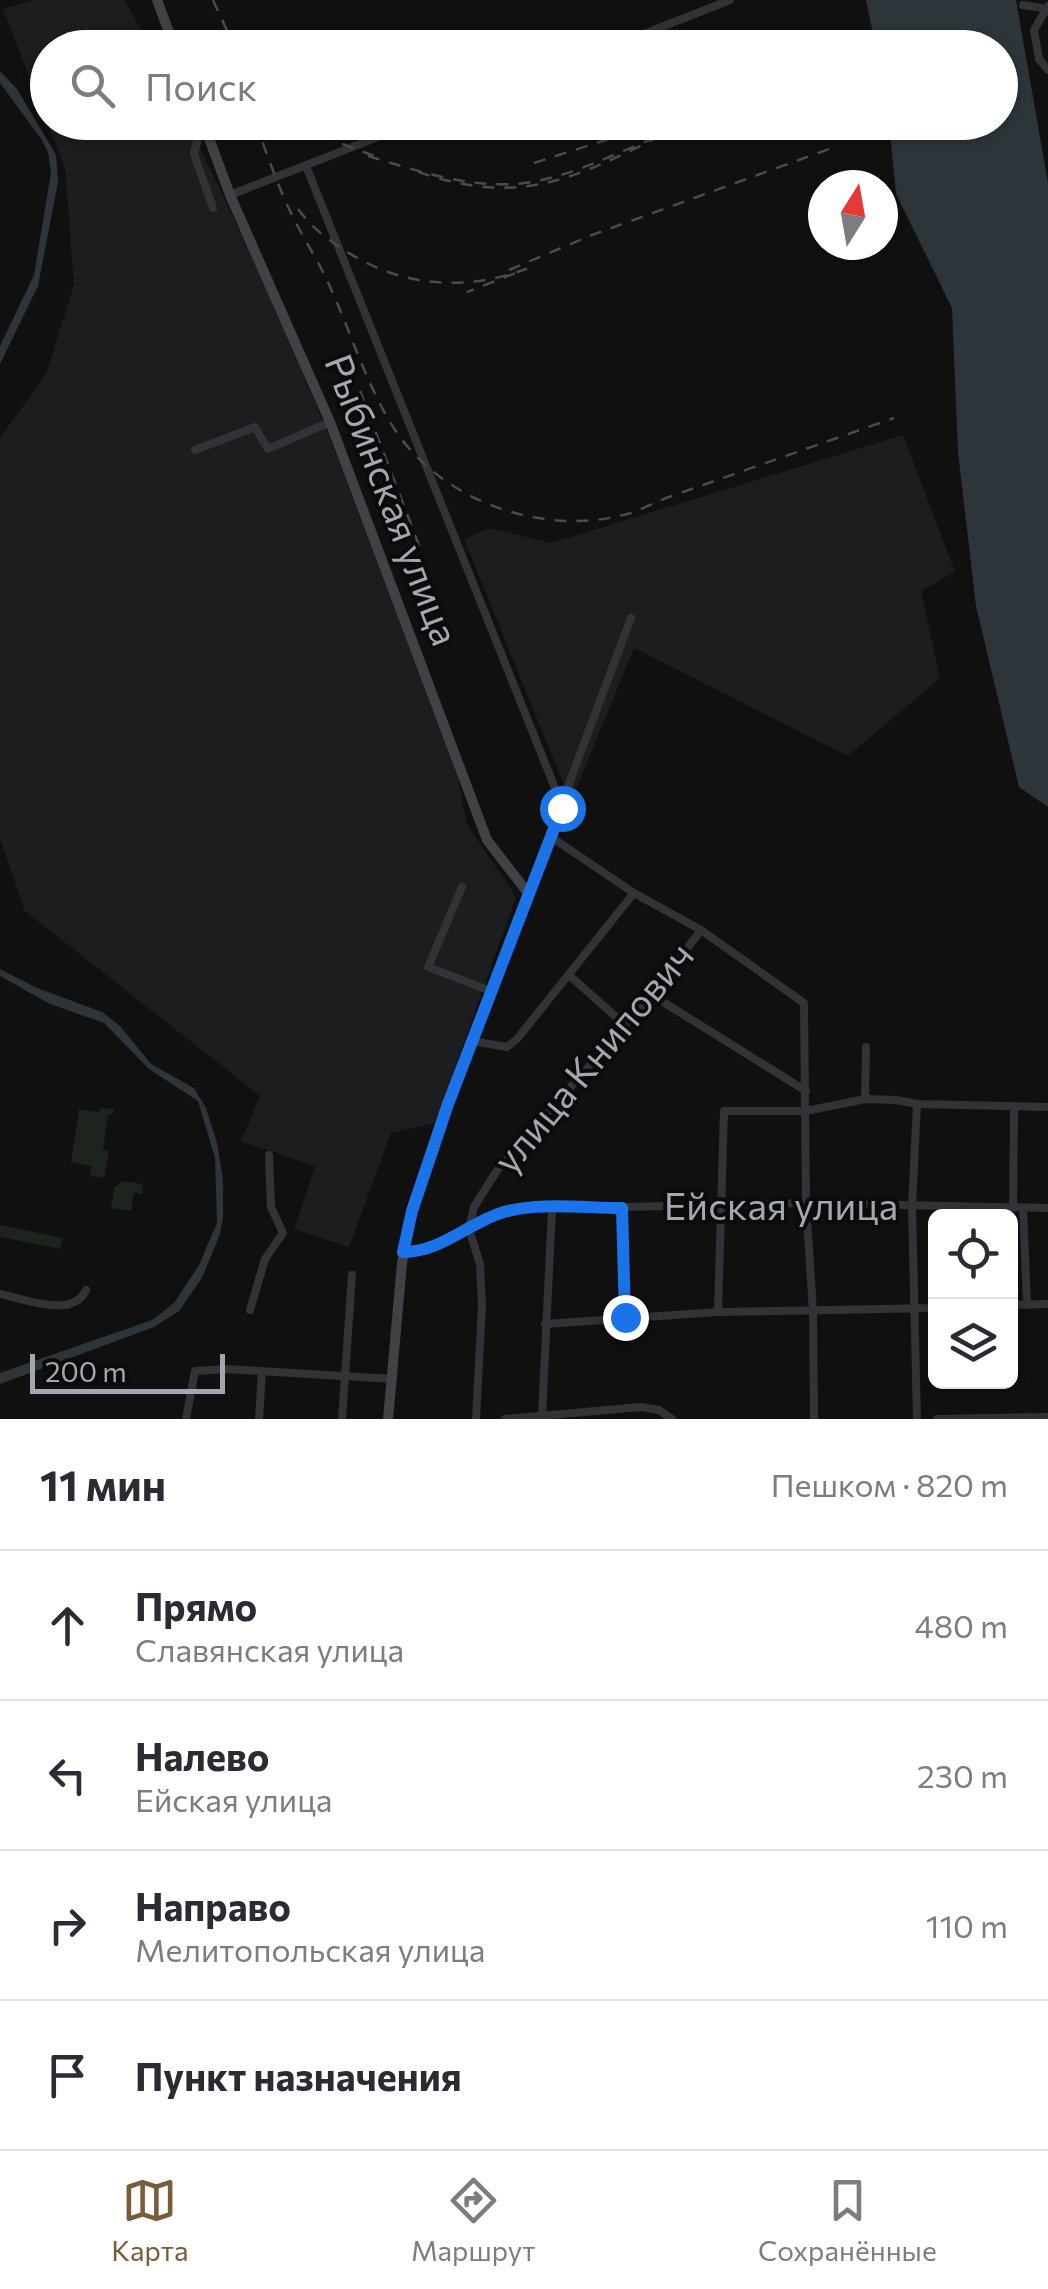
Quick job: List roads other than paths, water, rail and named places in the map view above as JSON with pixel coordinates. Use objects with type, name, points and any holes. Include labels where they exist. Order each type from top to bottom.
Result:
[{"type":"main road","points":[[157,0],[168,30]]},
{"type":"main road","name":"Рыбинская улица","points":[[210,140],[330,422],[487,840],[528,893]]},
{"type":"main road","points":[[388,1419],[403,1252],[412,1211],[528,893]]},
{"type":"street","points":[[654,30],[730,0]]},
{"type":"street","points":[[1023,5],[1048,8]]},
{"type":"street","points":[[1048,8],[1037,21],[1035,46],[1048,70]]},
{"type":"street","points":[[198,140],[194,154],[213,208]]},
{"type":"street","points":[[230,195],[371,140]]},
{"type":"street","points":[[306,166],[562,808]]},
{"type":"street","points":[[195,450],[255,427],[268,449],[330,422]]},
{"type":"street","points":[[528,893],[631,618]]},
{"type":"street","points":[[552,837],[634,893],[701,930],[804,1002],[814,1419]]},
{"type":"street","points":[[462,887],[428,968],[491,991]]},
{"type":"street","points":[[472,1041],[507,1048],[634,893]]},
{"type":"street","name":"улица Книпович","points":[[469,1229],[474,1207],[498,1169],[625,1026],[701,930]]},
{"type":"street","points":[[569,975],[625,1026]]},
{"type":"street","points":[[652,994],[806,1091]]},
{"type":"street","points":[[865,1099],[866,1046]]},
{"type":"street","points":[[718,1312],[724,1111],[806,1111],[865,1099],[1048,1107]]},
{"type":"street","points":[[917,1419],[912,1206],[918,1104]]},
{"type":"street","points":[[1014,1108],[1027,1304]]},
{"type":"street","points":[[250,1310],[265,1259],[283,1233],[272,1207],[269,1155]]},
{"type":"street","name":"Ейская улица","points":[[403,1252],[430,1247],[503,1212],[552,1208],[806,1203],[1048,1208]]},
{"type":"street","points":[[542,1416],[552,1208]]},
{"type":"street","points":[[622,1208],[625,1317]]},
{"type":"street","points":[[469,1229],[482,1275],[476,1419]]},
{"type":"street","points":[[342,1419],[352,1275]]},
{"type":"street","points":[[0,1294],[66,1306],[79,1302],[86,1290]]},
{"type":"street","points":[[1018,1305],[1048,1304]]},
{"type":"street","points":[[545,1324],[718,1312],[928,1308]]},
{"type":"street","points":[[186,1419],[195,1371],[226,1368],[393,1379]]},
{"type":"street","points":[[259,1419],[262,1372]]},
{"type":"street","points":[[505,1419],[593,1415],[641,1407],[659,1410],[672,1419]]},
{"type":"street","points":[[937,1419],[1048,1417]]},
{"type":"railway","points":[[213,0],[227,30]]},
{"type":"railway","points":[[262,140],[287,204],[327,279],[390,422],[435,473],[463,492],[528,516],[597,520],[631,513],[894,418]]},
{"type":"railway","points":[[334,140],[380,158]]},
{"type":"railway","points":[[534,163],[606,140]]},
{"type":"railway","points":[[368,156],[458,180],[514,184],[570,172],[650,140]]},
{"type":"railway","points":[[410,169],[447,180],[510,188],[568,177],[652,140]]},
{"type":"railway","points":[[509,270],[592,235],[832,148]]},
{"type":"railway","points":[[298,209],[338,246],[383,270],[406,277],[453,283],[501,277],[526,269],[467,292]]},
{"type":"railway","points":[[360,391],[420,548]]}]
